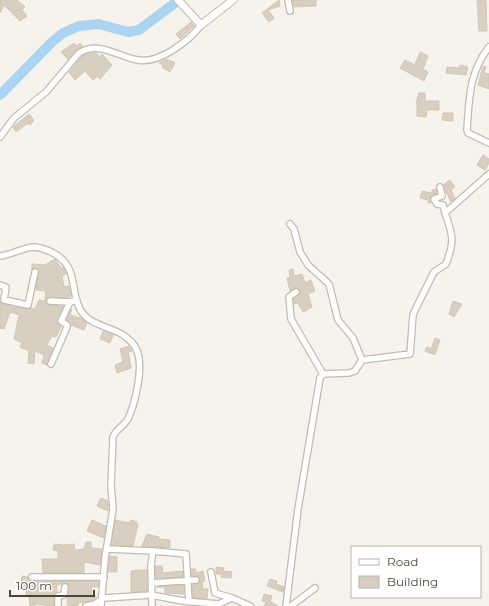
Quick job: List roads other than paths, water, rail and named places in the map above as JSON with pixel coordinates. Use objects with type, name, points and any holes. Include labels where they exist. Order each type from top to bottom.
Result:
[{"type":"street","points":[[178,0],[201,25]]},
{"type":"street","points":[[0,137],[14,118],[46,92],[79,53],[85,49],[97,47],[138,60],[152,60],[186,42],[201,25],[233,0]]},
{"type":"street","points":[[288,0],[290,11]]},
{"type":"street","points":[[489,47],[477,63],[469,99],[467,130],[468,133],[489,143]]},
{"type":"street","points":[[445,213],[489,174]]},
{"type":"street","points":[[362,360],[410,354],[413,315],[431,276],[438,268],[446,264],[451,250],[452,231],[443,205],[437,204],[434,199],[442,196],[440,187]]},
{"type":"street","points":[[290,224],[294,229],[300,252],[308,265],[329,284],[338,320],[353,338],[362,360]]},
{"type":"street","points":[[0,256],[35,247],[46,249],[60,257],[68,266],[72,275],[80,309],[95,323],[116,330],[130,339],[139,354],[139,381],[130,413],[127,421],[115,432],[113,437],[111,486],[113,509],[101,606]]},
{"type":"street","points":[[0,285],[6,287],[4,300],[28,305],[35,272]]},
{"type":"street","points":[[286,606],[298,510],[317,395],[323,374],[289,314],[289,297],[296,292]]},
{"type":"street","points":[[50,301],[70,302],[77,300]]},
{"type":"street","points":[[51,364],[67,327],[67,325],[61,321],[70,302]]},
{"type":"street","points":[[323,374],[349,373],[355,371],[362,360]]},
{"type":"street","points":[[107,549],[186,554],[189,602]]},
{"type":"street","points":[[152,606],[151,565],[154,551]]},
{"type":"street","points":[[211,572],[215,593],[232,598],[250,606]]},
{"type":"street","points":[[32,577],[104,577]]},
{"type":"street","points":[[152,583],[196,580]]},
{"type":"street","points":[[58,606],[58,596],[64,595],[65,587]]},
{"type":"street","points":[[291,606],[315,588]]},
{"type":"street","points":[[86,606],[95,604],[103,598],[151,595],[189,602],[219,604],[232,598]]},
{"type":"waterway","points":[[0,95],[52,42],[63,33],[79,26],[99,24],[128,32],[139,30],[179,0]]}]
